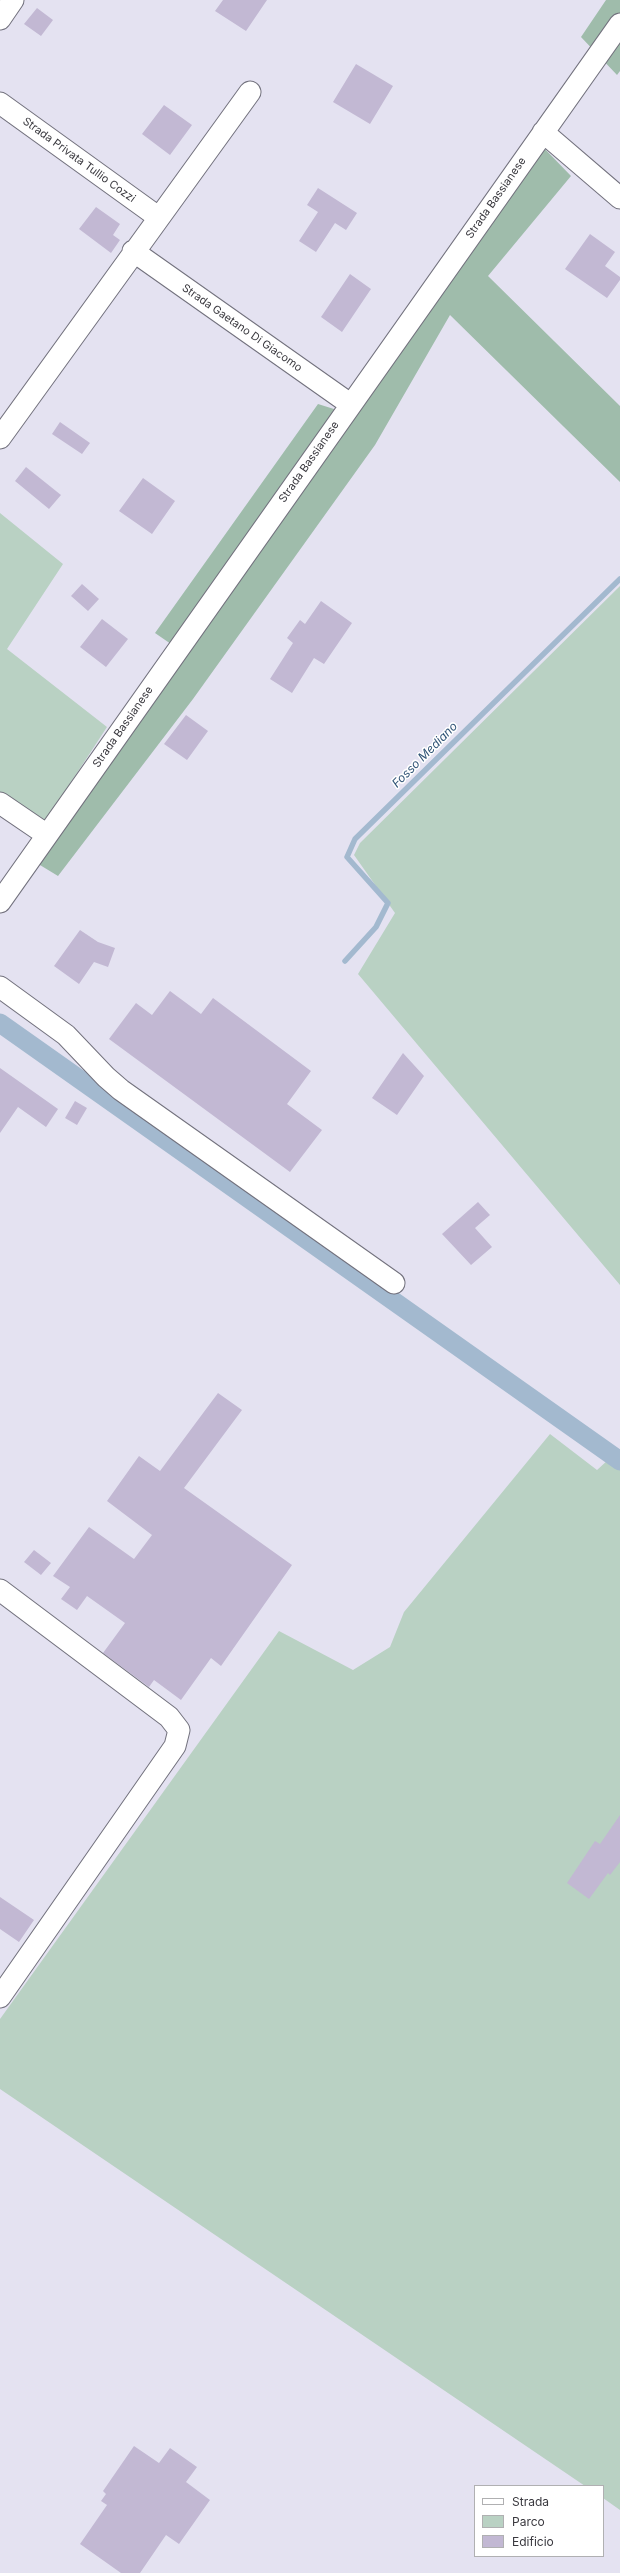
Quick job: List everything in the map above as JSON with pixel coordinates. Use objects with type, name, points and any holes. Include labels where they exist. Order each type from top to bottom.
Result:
[{"type":"street","points":[[0,19],[13,0]]},
{"type":"street","name":"Strada Bassianese","points":[[0,902],[350,404],[620,24]]},
{"type":"street","points":[[0,438],[133,251],[250,92]]},
{"type":"street","name":"Strada Privata Tullio Cozzi","points":[[0,103],[158,217]]},
{"type":"street","points":[[543,132],[620,198]]},
{"type":"street","name":"Strada Gaetano Di Giacomo","points":[[133,251],[350,404]]},
{"type":"street","points":[[0,802],[47,835]]},
{"type":"street","points":[[0,987],[66,1035],[106,1078],[394,1283]]},
{"type":"street","points":[[0,1590],[169,1717],[179,1730],[175,1746],[0,1997]]},
{"type":"green space","points":[[606,0],[620,0],[620,71],[617,75],[581,37]]},
{"type":"green space","points":[[541,145],[571,176],[488,276],[620,406],[620,482],[450,315],[375,445],[193,699],[58,876],[35,862],[184,653],[155,633],[318,404],[353,415]]},
{"type":"green space","points":[[0,513],[63,564],[7,649],[107,727],[45,822],[0,794]]},
{"type":"green space","points":[[620,586],[620,1285],[358,974],[395,913],[354,855],[360,843]]},
{"type":"green space","points":[[550,1434],[597,1470],[620,1449],[620,2510],[604,2499],[604,2485],[584,2485],[0,2089],[0,2019],[279,1631],[353,1670],[390,1647],[404,1612]]},
{"type":"building","points":[[223,0],[267,0],[246,31],[215,11]]},
{"type":"building","points":[[37,8],[53,20],[41,36],[24,24]]},
{"type":"building","points":[[356,64],[393,86],[370,124],[333,102]]},
{"type":"building","points":[[164,105],[192,125],[170,155],[142,134]]},
{"type":"building","points":[[318,188],[357,213],[346,230],[335,223],[316,252],[299,241],[318,212],[307,205]]},
{"type":"building","points":[[96,207],[120,224],[113,235],[120,240],[111,253],[79,229]]},
{"type":"building","points":[[590,234],[615,252],[605,266],[620,277],[620,280],[607,298],[565,269]]},
{"type":"building","points":[[350,274],[371,289],[342,332],[321,317]]},
{"type":"building","points":[[60,422],[90,443],[82,454],[52,434]]},
{"type":"building","points":[[26,467],[61,495],[49,509],[15,481]]},
{"type":"building","points":[[143,478],[175,501],[152,534],[119,511]]},
{"type":"building","points":[[82,584],[99,599],[88,611],[71,596]]},
{"type":"building","points":[[321,601],[352,623],[324,664],[314,658],[292,693],[270,679],[293,643],[287,638],[300,620],[305,624]]},
{"type":"building","points":[[102,619],[128,639],[106,667],[80,647]]},
{"type":"building","points":[[186,715],[208,731],[187,760],[164,744]]},
{"type":"building","points":[[80,930],[98,942],[115,948],[108,967],[94,962],[79,984],[54,966]]},
{"type":"building","points":[[170,991],[201,1014],[213,998],[311,1071],[287,1104],[322,1130],[290,1172],[109,1039],[136,1003],[152,1015]]},
{"type":"building","points":[[403,1053],[424,1076],[397,1115],[372,1098]]},
{"type":"building","points":[[0,1068],[58,1109],[46,1127],[18,1107],[0,1133]]},
{"type":"building","points":[[75,1101],[87,1108],[77,1125],[65,1118]]},
{"type":"building","points":[[478,1202],[490,1215],[475,1228],[492,1247],[471,1265],[442,1234]]},
{"type":"building","points":[[218,1393],[242,1410],[184,1488],[292,1565],[221,1666],[211,1658],[181,1700],[154,1680],[149,1687],[103,1653],[125,1623],[87,1596],[77,1610],[61,1599],[70,1587],[53,1576],[89,1527],[134,1559],[152,1535],[107,1501],[139,1456],[160,1471]]},
{"type":"building","points":[[34,1550],[51,1563],[41,1575],[24,1562]]},
{"type":"building","points":[[620,1815],[620,1862],[610,1875],[608,1873],[589,1899],[567,1883],[595,1841],[600,1844]]},
{"type":"building","points":[[0,1897],[34,1920],[19,1942],[0,1929]]},
{"type":"building","points":[[134,2446],[159,2463],[170,2448],[197,2467],[186,2482],[210,2500],[179,2544],[166,2535],[140,2573],[121,2573],[80,2544],[107,2505],[101,2501],[106,2494],[103,2491]]},
{"type":"waterway","name":"Fosso Mediano","points":[[345,961],[376,927],[388,903],[347,857],[355,839],[620,579]]},
{"type":"waterway","points":[[0,1023],[620,1461]]}]
